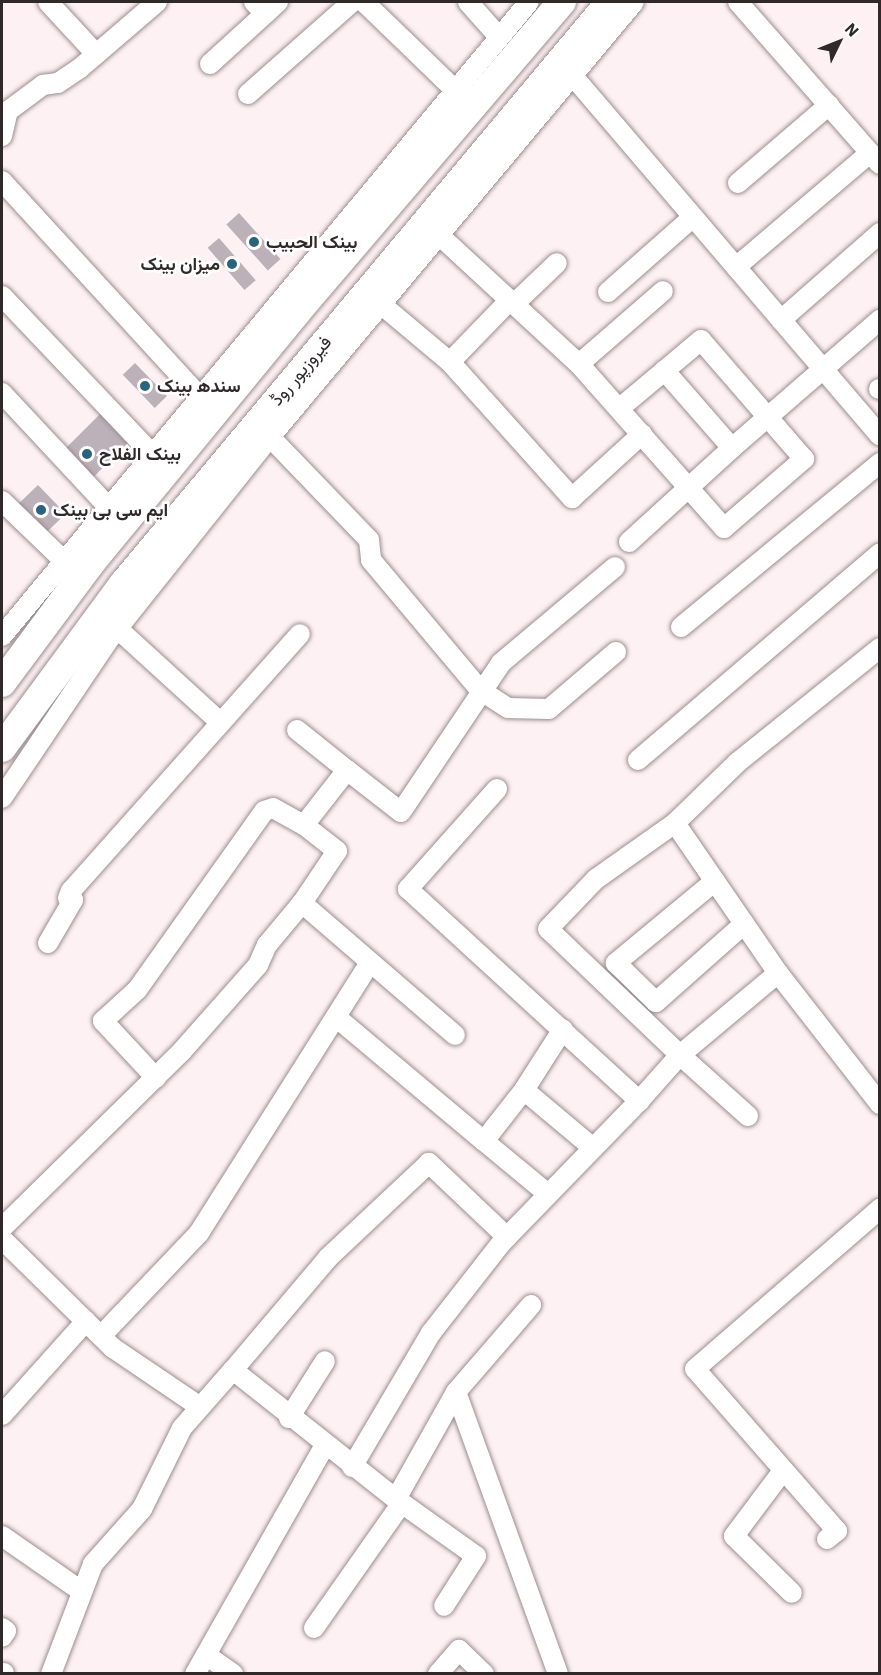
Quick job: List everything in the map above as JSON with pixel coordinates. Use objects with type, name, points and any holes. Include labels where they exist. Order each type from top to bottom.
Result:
[{"type":"highway","points":[[2,683],[115,514],[562,2]]},
{"type":"highway","name":"فیروزپور روڈ","points":[[2,748],[80,637],[178,535],[610,2]]},
{"type":"street","points":[[48,2],[96,54]]},
{"type":"street","points":[[2,136],[8,111],[96,54],[154,2]]},
{"type":"street","points":[[248,94],[352,2]]},
{"type":"street","points":[[364,2],[455,90]]},
{"type":"street","points":[[468,2],[499,38]]},
{"type":"street","points":[[2,636],[62,559],[115,514],[150,452],[529,2]]},
{"type":"street","points":[[2,798],[118,629],[178,535],[270,437],[634,2]]},
{"type":"street","points":[[736,267],[874,152],[738,2]]},
{"type":"street","points":[[210,64],[265,6]]},
{"type":"street","points":[[572,75],[879,435]]},
{"type":"street","points":[[738,183],[829,105]]},
{"type":"street","points":[[2,181],[198,395]]},
{"type":"street","points":[[608,292],[693,217]]},
{"type":"street","points":[[781,320],[879,233]]},
{"type":"street","points":[[439,235],[579,364],[724,528],[804,459],[701,340],[620,408]]},
{"type":"street","points":[[450,362],[512,302],[557,263]]},
{"type":"street","points":[[579,364],[663,291]]},
{"type":"street","points":[[2,296],[150,452]]},
{"type":"street","points":[[382,305],[450,362],[572,498],[642,434]]},
{"type":"street","points":[[629,542],[732,448],[879,320]]},
{"type":"street","points":[[664,370],[732,448]]},
{"type":"street","points":[[2,393],[115,514]]},
{"type":"street","points":[[270,437],[369,540],[371,560],[480,690],[508,708],[549,709],[616,652]]},
{"type":"street","points":[[681,627],[879,463]]},
{"type":"street","points":[[2,501],[62,559]]},
{"type":"street","points":[[638,760],[879,553]]},
{"type":"street","points":[[297,730],[401,812],[457,736],[480,690],[501,663],[615,567]]},
{"type":"street","points":[[118,629],[221,723]]},
{"type":"street","points":[[48,943],[73,900],[68,898],[72,891],[300,634]]},
{"type":"street","points":[[748,1116],[680,1055],[548,929],[596,879],[675,823],[738,762],[879,648]]},
{"type":"street","points":[[304,825],[347,770]]},
{"type":"street","points":[[497,789],[408,889],[639,1101]]},
{"type":"street","points":[[2,1228],[156,1078],[258,965],[267,945],[302,903],[337,851],[304,825],[273,808],[264,811],[137,990],[103,1021],[156,1078]]},
{"type":"street","points":[[675,823],[778,973],[879,1104]]},
{"type":"street","points":[[715,881],[616,963],[656,1002],[744,924]]},
{"type":"street","points":[[302,903],[455,1035]]},
{"type":"street","points":[[101,1336],[199,1233],[370,962]]},
{"type":"street","points":[[352,1467],[431,1333],[507,1237],[639,1101],[680,1055],[778,973]]},
{"type":"street","points":[[336,1017],[548,1194]]},
{"type":"street","points":[[484,1141],[525,1090],[563,1029]]},
{"type":"street","points":[[525,1090],[593,1148]]},
{"type":"street","points":[[51,1674],[93,1564],[142,1509],[182,1428],[328,1258],[429,1163],[507,1237]]},
{"type":"street","points":[[827,1539],[837,1531],[782,1472],[695,1369],[879,1209]]},
{"type":"street","points":[[2,1239],[101,1336],[200,1407]]},
{"type":"street","points":[[314,1628],[399,1501],[456,1392],[531,1305]]},
{"type":"street","points":[[2,1415],[86,1321]]},
{"type":"street","points":[[289,1418],[325,1361]]},
{"type":"street","points":[[233,1370],[324,1447],[476,1556],[444,1606]]},
{"type":"street","points":[[456,1392],[558,1674]]},
{"type":"street","points":[[195,1674],[324,1447]]},
{"type":"street","points":[[782,1472],[734,1536],[792,1593]]},
{"type":"street","points":[[2,1536],[81,1591]]},
{"type":"street","points":[[2,1628],[6,1631],[2,1637]]},
{"type":"street","points":[[438,1674],[459,1650],[484,1674]]},
{"type":"street","points":[[206,1654],[233,1674]]},
{"type":"building","name":"بينک الحبيب","points":[[239,213],[280,259],[268,270],[226,224]]},
{"type":"building","name":"میزان بینک","points":[[219,238],[256,280],[244,290],[208,248]]},
{"type":"building","name":"سندھ بینک","points":[[135,363],[167,396],[155,408],[123,375]]},
{"type":"building","points":[[104,410],[132,438],[91,480],[62,452]]},
{"type":"building","name":"ایم سی بی بینک","points":[[38,485],[66,514],[44,535],[16,506]]},
{"type":"place","name":"بينک الحبيب","points":[[254,242]]},
{"type":"place","name":"میزان بینک","points":[[232,264]]},
{"type":"place","name":"سندھ بینک","points":[[145,386]]},
{"type":"place","name":"بینک الفلاح","points":[[87,454]]},
{"type":"place","name":"ایم سی بی بینک","points":[[41,510]]}]
